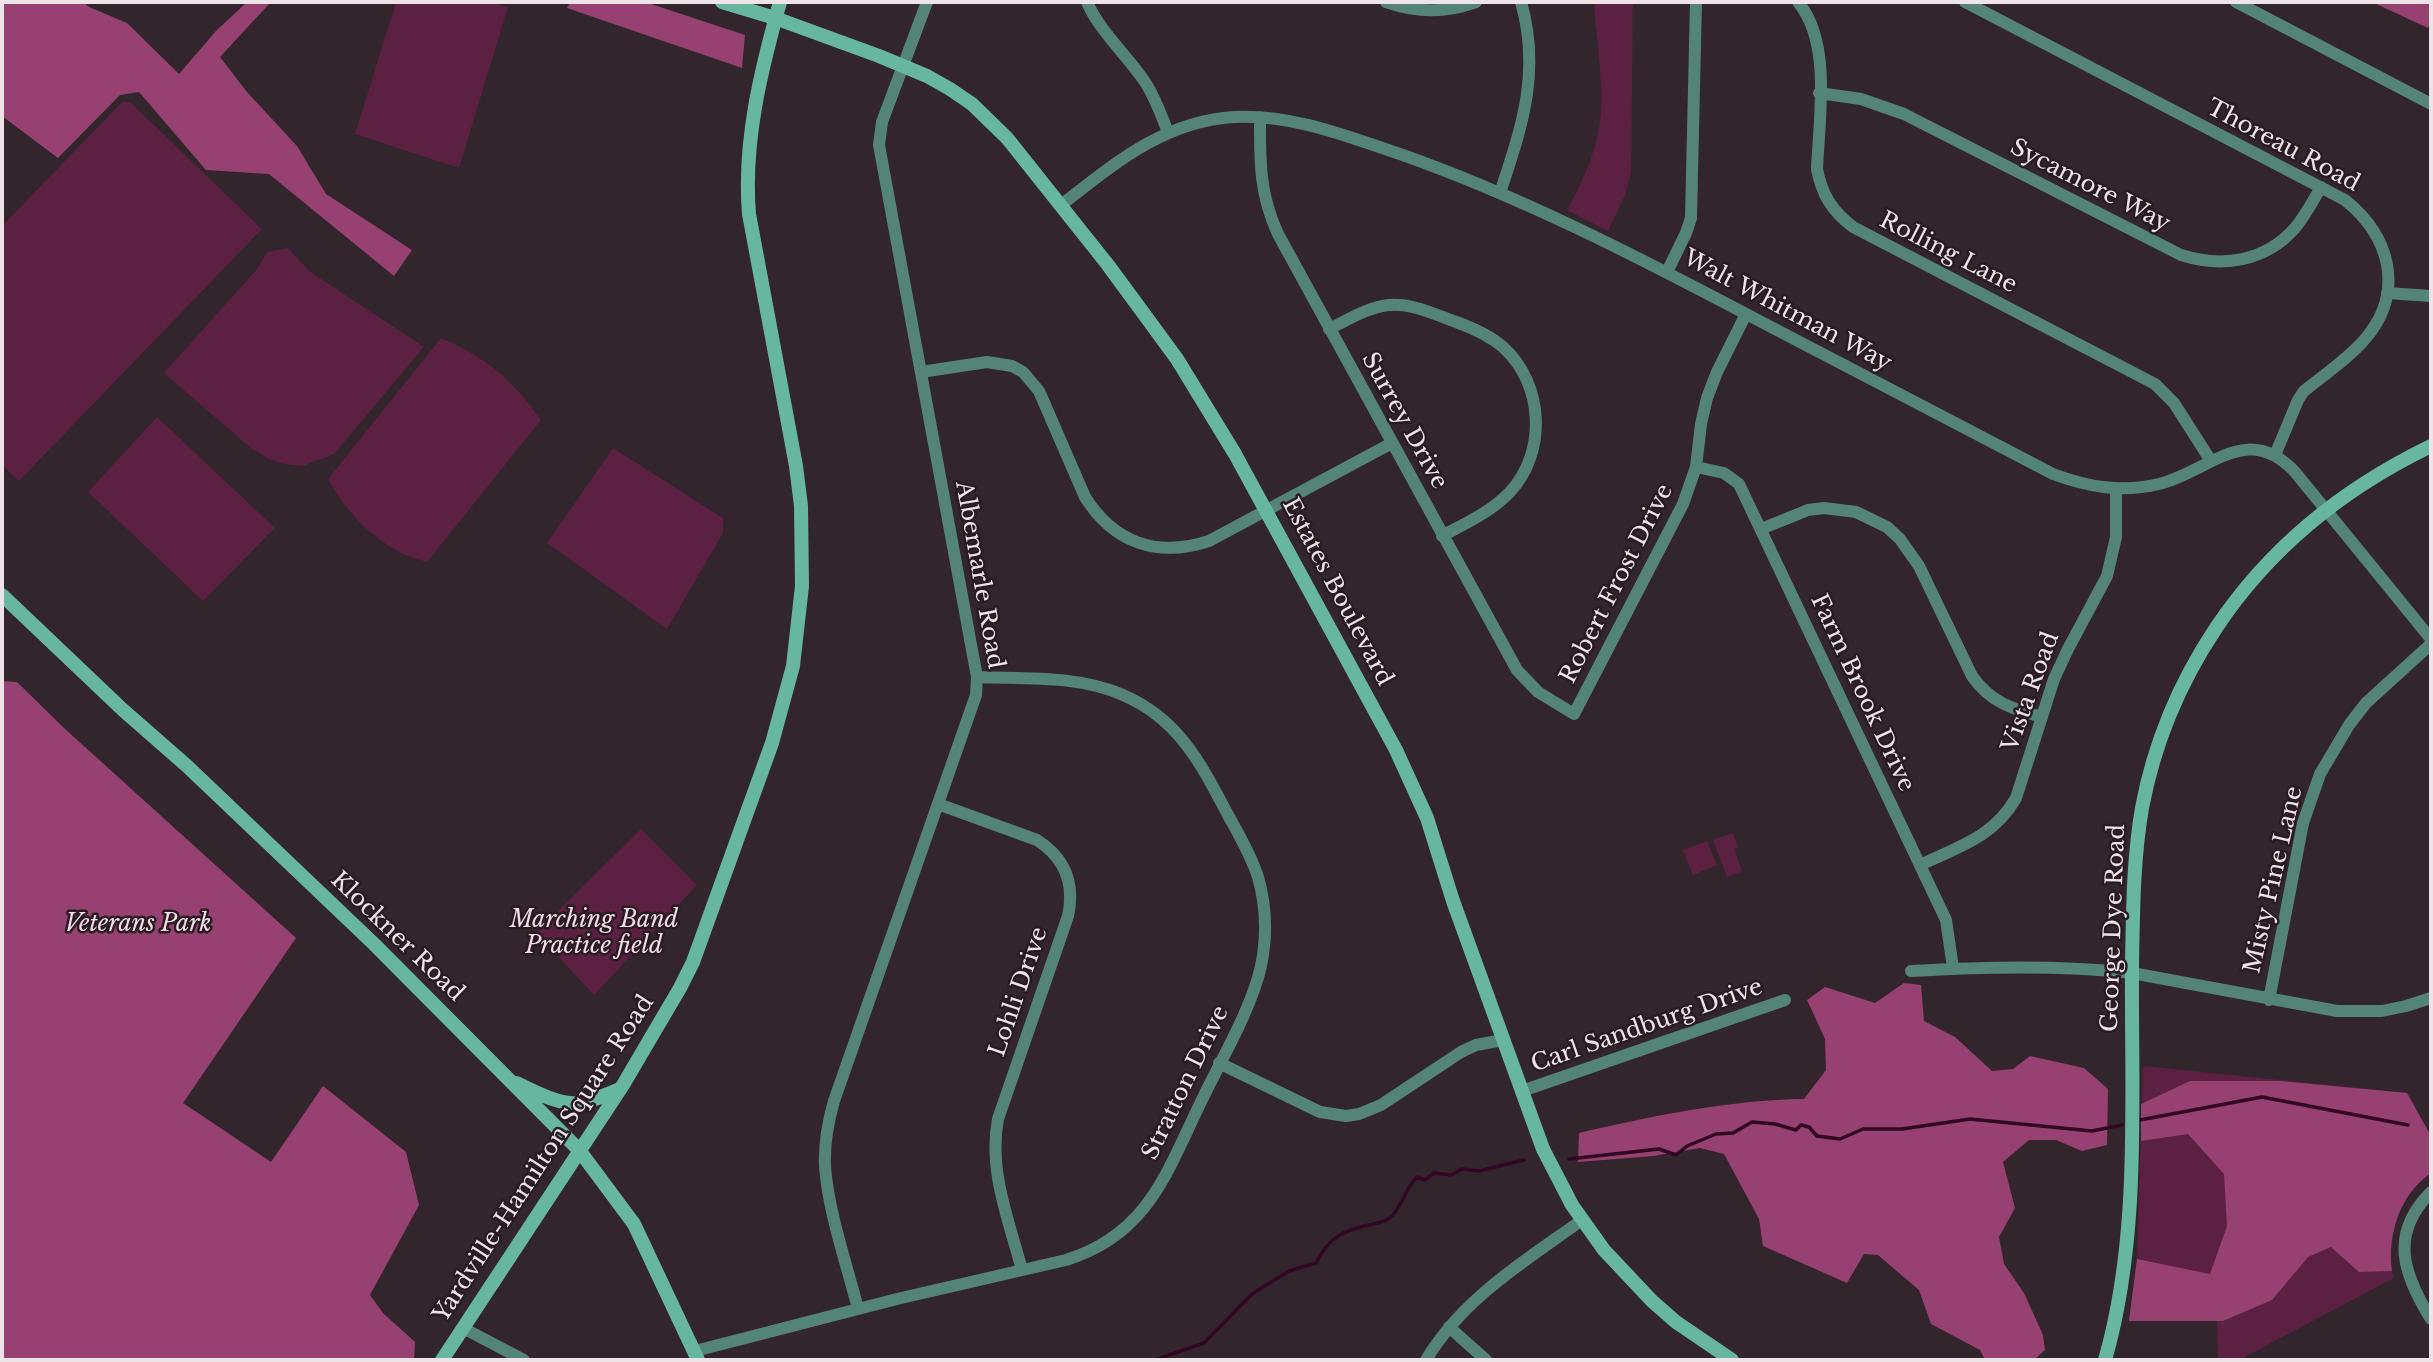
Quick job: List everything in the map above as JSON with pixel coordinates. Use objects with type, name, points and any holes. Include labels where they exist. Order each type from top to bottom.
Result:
[{"type":"street","name":"Estates Boulevard","points":[[722,2],[775,18],[903,65],[950,89],[992,122],[1108,265],[1177,359],[1267,510],[1412,783],[1543,1149],[1557,1177],[1582,1220],[1604,1250],[1652,1301],[1686,1329],[1732,1360]]},
{"type":"street","name":"Yardville-Hamilton Square Road","points":[[442,1360],[620,1089],[680,988],[697,953],[784,705],[799,626],[802,586],[801,506],[747,190],[751,132],[780,2]]},
{"type":"street","name":"Albemarle Road","points":[[858,1309],[829,1191],[825,1166],[828,1122],[976,695],[977,677],[879,145],[882,122],[927,2]]},
{"type":"street","points":[[1087,2],[1097,20],[1145,82],[1168,132]]},
{"type":"street","points":[[1386,2],[1414,10],[1441,11],[1476,2]]},
{"type":"street","points":[[1500,193],[1521,131],[1529,87],[1529,40],[1521,2]]},
{"type":"street","points":[[1667,272],[1686,233],[1690,218],[1696,2]]},
{"type":"street","name":"Rolling Lane","points":[[1798,2],[1810,20],[1820,54],[1817,169],[1824,195],[1841,218],[1853,227],[2155,384],[2174,403],[2211,461]]},
{"type":"street","name":"Thoreau Road","points":[[1965,2],[2345,200],[2359,211],[2375,231],[2388,267],[2387,293],[2378,321],[2368,335],[2304,391],[2275,455]]},
{"type":"street","points":[[2236,2],[2431,104]]},
{"type":"street","name":"Sycamore Way","points":[[1819,93],[1861,99],[1904,114],[2181,255],[2199,261],[2236,262],[2267,251],[2294,229],[2321,187]]},
{"type":"street","name":"Walt Whitman Way","points":[[1060,205],[1128,153],[1168,132],[1210,120],[1260,117],[1300,122],[1363,141],[1500,193],[1607,241],[2053,474],[2074,482],[2116,489],[2159,484],[2229,452],[2253,449],[2275,455]]},
{"type":"street","name":"Surrey Drive","points":[[1260,117],[1260,174],[1269,215],[1517,670],[1538,692],[1574,714]]},
{"type":"street","points":[[2387,293],[2431,296]]},
{"type":"street","points":[[1329,329],[1372,308],[1400,305],[1416,307],[1476,329],[1492,338],[1515,360],[1524,374],[1535,408],[1536,426],[1530,460],[1522,476],[1500,502],[1442,536]]},
{"type":"street","name":"Robert Frost Drive","points":[[1574,714],[1683,503],[1696,467],[1707,398],[1746,314]]},
{"type":"street","points":[[921,372],[987,362],[1012,366],[1023,372],[1038,391],[1085,497],[1094,511],[1116,532],[1137,542],[1162,548],[1194,546],[1209,541],[1392,443]]},
{"type":"street","name":"George Dye Road","points":[[2105,1360],[2120,1298],[2129,1222],[2133,890],[2137,839],[2151,771],[2174,705],[2206,643],[2246,587],[2294,536],[2326,509],[2371,478],[2431,446]]},
{"type":"street","points":[[2275,455],[2295,472],[2431,641]]},
{"type":"street","name":"Farm Brook Drive","points":[[1696,467],[1724,473],[1739,484],[1946,920],[1952,968]]},
{"type":"street","name":"Vista Road","points":[[1920,865],[1987,832],[2008,813],[2016,798],[2042,717],[2068,649],[2107,576],[2116,537],[2116,489]]},
{"type":"street","points":[[1761,529],[1808,510],[1824,508],[1856,512],[1887,527],[1910,551],[1979,687],[2002,704],[2042,717]]},
{"type":"street","name":"Klockner Road","points":[[2,595],[325,897],[579,1150],[634,1224],[697,1356]]},
{"type":"street","name":"Misty Pine Lane","points":[[2269,1000],[2303,823],[2320,774],[2338,740],[2367,703],[2431,641]]},
{"type":"street","name":"Stratton Drive","points":[[697,1356],[858,1309],[1066,1260],[1093,1249],[1129,1225],[1157,1193],[1254,988],[1261,967],[1265,922],[1258,877],[1251,856],[1198,759],[1177,732],[1144,705],[1105,688],[1082,682],[977,677]]},
{"type":"street","name":"Lohli Drive","points":[[938,804],[1037,840],[1048,847],[1063,865],[1071,891],[1068,916],[998,1119],[995,1135],[996,1166],[1022,1270]]},
{"type":"street","points":[[1911,971],[1952,968],[2079,969],[2132,973],[2337,1012],[2406,1006],[2431,998]]},
{"type":"street","name":"Carl Sandburg Drive","points":[[1522,1091],[1785,1000]]},
{"type":"street","points":[[1219,1063],[1320,1112],[1346,1116],[1381,1105],[1461,1052],[1476,1045],[1503,1040]]},
{"type":"street","points":[[509,1080],[551,1098],[576,1104],[620,1089]]},
{"type":"street","points":[[2431,1192],[2409,1226],[2405,1258],[2412,1286],[2431,1319]]},
{"type":"street","points":[[1426,1360],[1449,1327],[1477,1298],[1582,1220]]},
{"type":"street","points":[[1449,1327],[1486,1360]]},
{"type":"street","points":[[463,1328],[524,1360]]},
{"type":"green space","points":[[2,2],[83,2],[127,23],[179,74],[216,31],[247,2],[267,2],[269,4],[220,57],[247,92],[297,146],[326,194],[412,250],[394,276],[269,174],[206,170],[139,92],[120,95],[58,158],[2,116]]},
{"type":"green space","points":[[396,2],[489,2],[508,7],[459,168],[355,134]]},
{"type":"green space","points":[[570,2],[645,2],[745,35],[742,68],[567,8]]},
{"type":"green space","points":[[1594,2],[1633,2],[1631,173],[1625,195],[1608,231],[1567,210],[1590,160],[1601,113]]},
{"type":"green space","points":[[2372,2],[2431,2],[2428,28]]},
{"type":"green space","points":[[122,102],[130,102],[262,229],[19,481],[2,465],[2,226]]},
{"type":"green space","points":[[288,248],[309,271],[424,347],[334,454],[303,466],[269,459],[252,449],[164,373],[257,269],[267,252]]},
{"type":"green space","points":[[441,338],[472,353],[497,371],[520,393],[541,420],[427,562],[403,554],[375,536],[349,510],[328,479]]},
{"type":"green space","points":[[157,417],[275,528],[203,601],[88,492]]},
{"type":"green space","points":[[613,448],[723,518],[723,533],[667,629],[547,543]]},
{"type":"green space","name":"Veterans Park","points":[[2,681],[17,682],[64,728],[296,938],[183,1103],[271,1162],[323,1086],[406,1152],[419,1205],[370,1295],[383,1313],[415,1342],[414,1360],[2,1360]]},
{"type":"green space","name":"Marching Band Practice field","points":[[641,829],[697,885],[594,995],[536,933]]},
{"type":"green space","points":[[1733,833],[1738,847],[1734,849],[1742,871],[1727,877],[1713,840]]},
{"type":"green space","points":[[1707,841],[1717,865],[1693,875],[1683,850]]},
{"type":"green space","points":[[1904,983],[1921,985],[1924,1021],[1955,1037],[1992,1071],[2013,1069],[2030,1056],[2084,1068],[2108,1089],[2107,1145],[2082,1151],[2056,1140],[2029,1140],[2003,1162],[2015,1208],[1999,1237],[2004,1264],[2024,1293],[2043,1335],[2045,1350],[2034,1360],[1985,1360],[1980,1350],[1931,1324],[1919,1290],[1878,1255],[1864,1254],[1847,1283],[1763,1246],[1759,1219],[1724,1154],[1700,1148],[1653,1156],[1578,1162],[1579,1133],[1719,1106],[1804,1099],[1826,1070],[1825,1039],[1807,1000],[1825,987],[1875,1003]]},
{"type":"green space","points":[[2143,1066],[2407,1093],[2431,1136],[2431,1173],[2410,1193],[2396,1220],[2390,1249],[2394,1278],[2239,1360],[2218,1360],[2217,1321],[2129,1321],[2137,1259]]},
{"type":"green space","points":[[2190,1081],[2280,1081],[2407,1093],[2431,1136],[2431,1173],[2411,1192],[2398,1216],[2392,1243],[2392,1271],[2359,1272],[2331,1247],[2308,1257],[2272,1300],[2223,1321],[2129,1321],[2137,1259],[2210,1274],[2227,1226],[2224,1174],[2188,1134],[2141,1141],[2141,1104]]},
{"type":"waterway","points":[[2140,1120],[2262,1097],[2408,1125]]},
{"type":"waterway","points":[[1569,1159],[1659,1149],[1676,1155],[1687,1146],[1716,1134],[1733,1133],[1752,1122],[1775,1124],[1796,1130],[1801,1125],[1809,1127],[1817,1136],[1840,1139],[1863,1129],[1902,1129],[1970,1119],[2092,1131],[2122,1125]]},
{"type":"waterway","points":[[1155,1360],[1204,1343],[1252,1294],[1289,1271],[1316,1263],[1326,1246],[1339,1236],[1389,1218],[1417,1177],[1425,1180],[1434,1173],[1451,1175],[1462,1169],[1479,1171],[1524,1160]]}]
